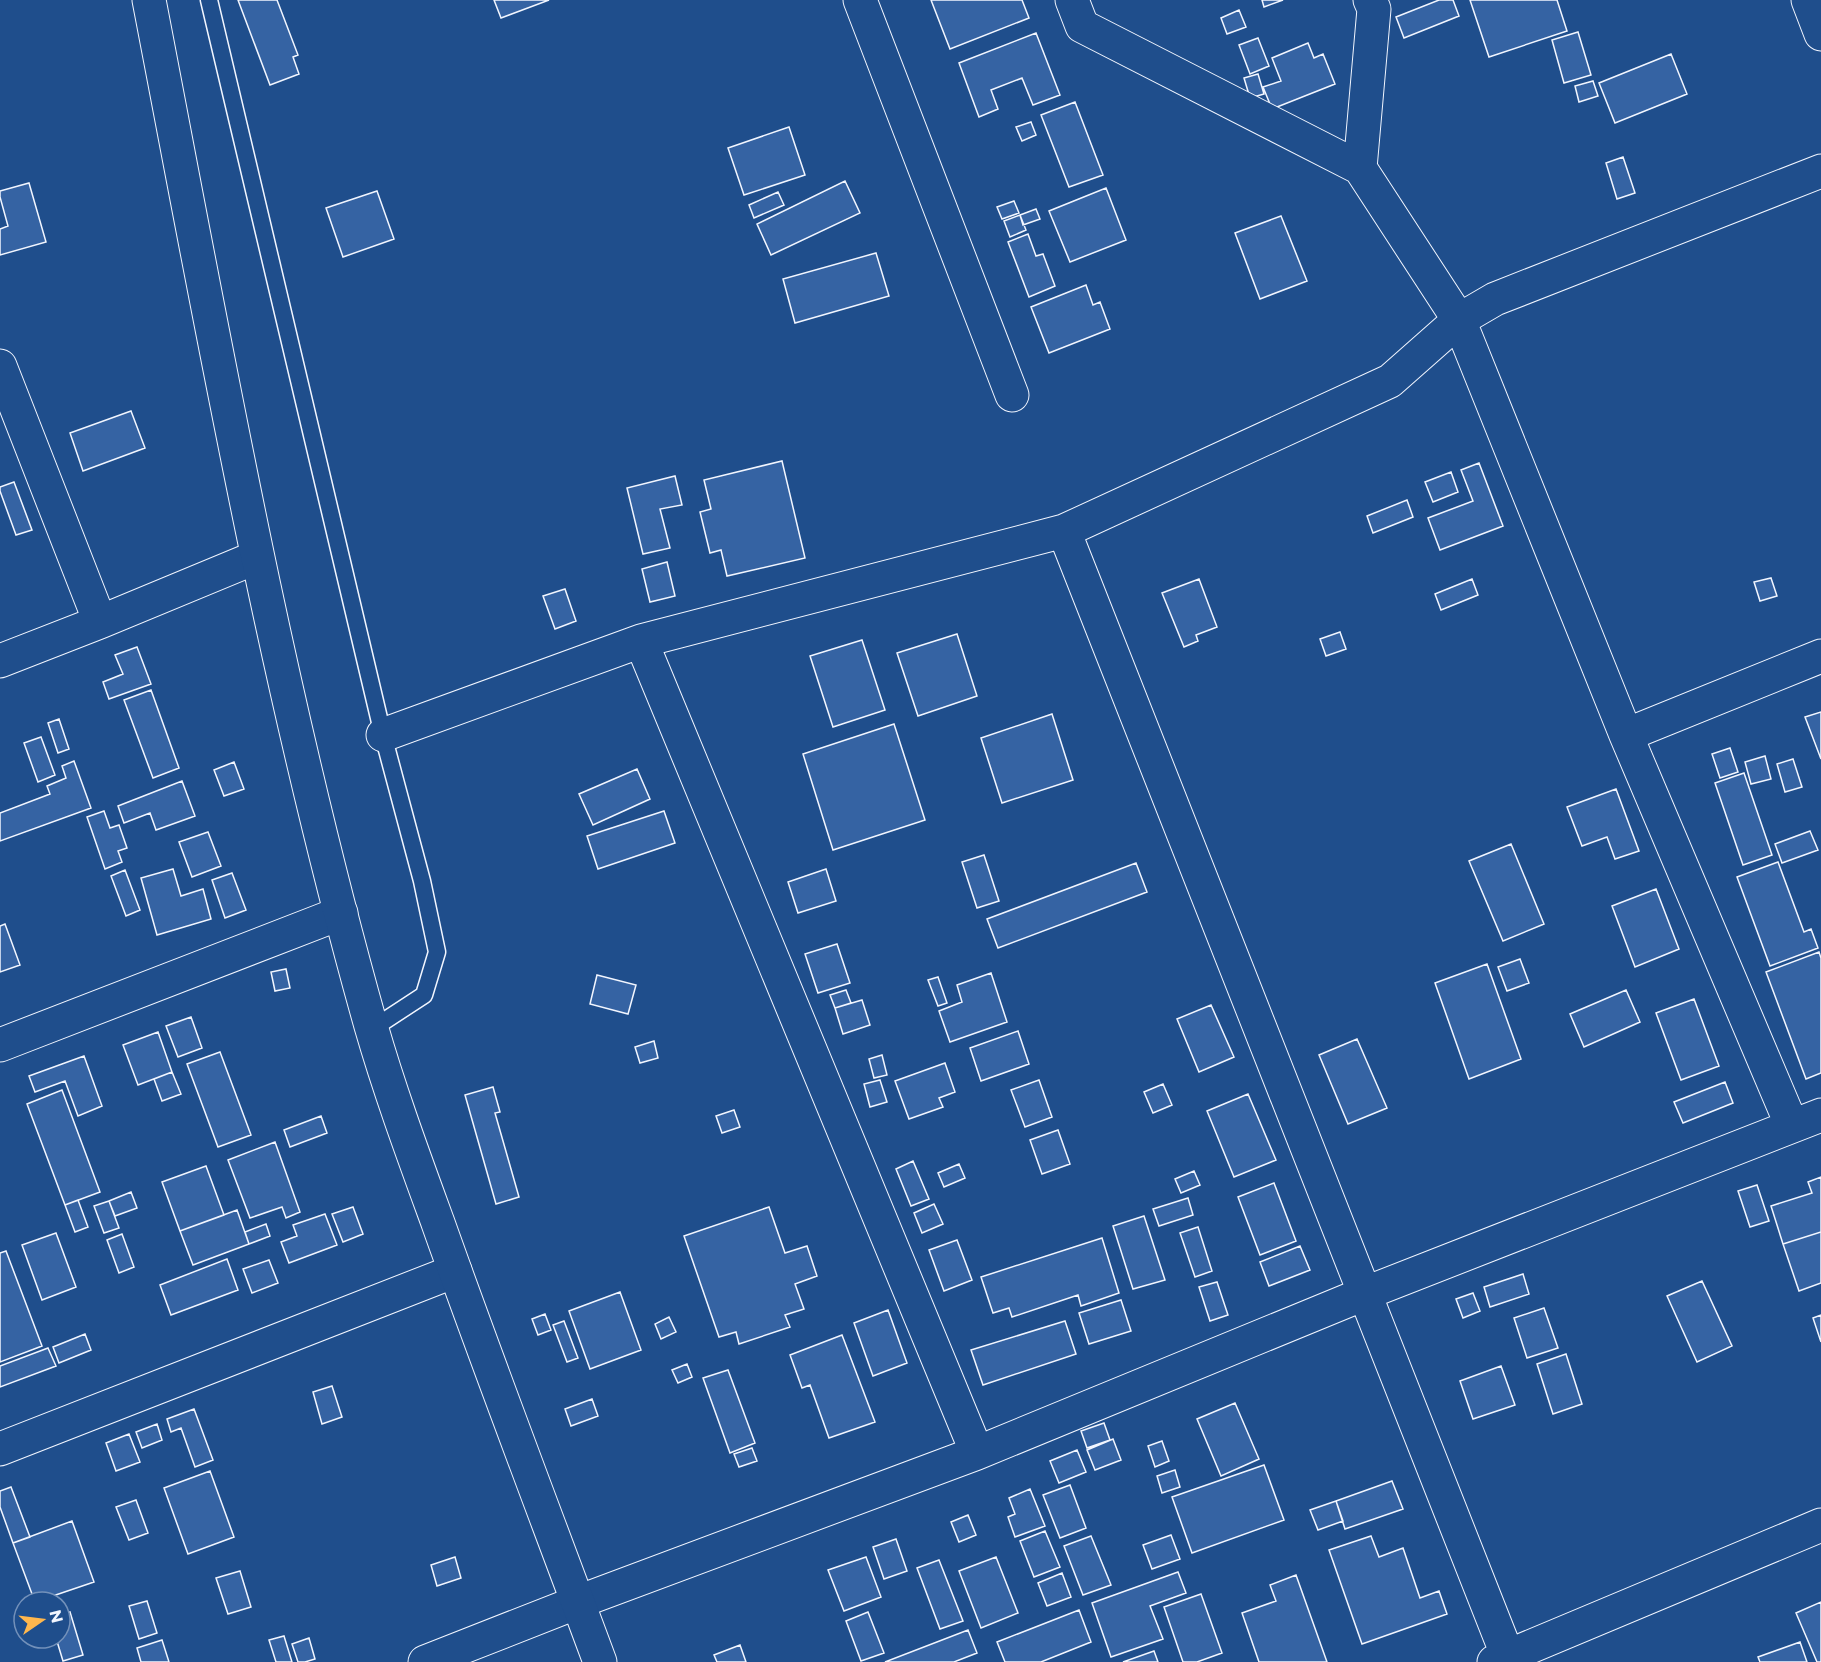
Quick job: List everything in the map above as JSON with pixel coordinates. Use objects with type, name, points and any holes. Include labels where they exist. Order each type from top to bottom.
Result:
[{"type":"street","points":[[149,0],[257,557],[306,772],[372,1029],[398,1112],[455,1271],[600,1662]]},
{"type":"street","points":[[860,0],[1012,395]]},
{"type":"street","points":[[425,1662],[578,1602],[976,1453],[1366,1293],[1806,1121],[1626,735],[1459,320],[1360,168],[1082,26],[1072,0]]},
{"type":"street","points":[[1360,168],[1374,9],[1370,0]]},
{"type":"street","points":[[1808,0],[1821,33]]},
{"type":"street","points":[[383,735],[641,641],[1064,531],[1390,381],[1459,320],[1495,299],[1821,171]]},
{"type":"street","points":[[0,366],[100,622]]},
{"type":"street","points":[[1064,531],[1366,1293],[1504,1660],[1821,1525]]},
{"type":"street","points":[[0,661],[257,557]]},
{"type":"street","points":[[641,641],[976,1453]]},
{"type":"street","points":[[1626,735],[1821,656]]},
{"type":"street","points":[[0,1045],[341,913]]},
{"type":"street","points":[[0,1449],[455,1271]]},
{"type":"lane","points":[[209,0],[383,735],[422,881],[437,952],[424,995],[372,1029]]},
{"type":"building","points":[[238,0],[277,0],[298,55],[293,57],[299,74],[270,85]]},
{"type":"building","points":[[494,0],[549,0],[501,18]]},
{"type":"building","points":[[931,0],[1022,0],[1029,18],[950,49]]},
{"type":"building","points":[[1262,0],[1283,0],[1264,7]]},
{"type":"building","points":[[1439,0],[1453,0],[1459,16],[1404,38],[1396,17]]},
{"type":"building","points":[[1470,0],[1557,0],[1567,31],[1489,57]]},
{"type":"building","points":[[1239,10],[1246,27],[1227,34],[1221,18]]},
{"type":"building","points":[[1578,32],[1591,75],[1564,83],[1552,40]]},
{"type":"building","points":[[1036,33],[1060,95],[1033,105],[1022,78],[991,90],[998,109],[979,117],[959,63]]},
{"type":"building","points":[[1258,38],[1269,66],[1250,74],[1239,45]]},
{"type":"building","points":[[1308,43],[1314,58],[1323,54],[1335,84],[1272,109],[1263,87],[1281,81],[1272,58]]},
{"type":"building","points":[[1671,54],[1687,94],[1615,123],[1599,83]]},
{"type":"building","points":[[1258,74],[1264,94],[1250,98],[1244,78]]},
{"type":"building","points":[[1593,81],[1598,96],[1579,102],[1575,86]]},
{"type":"building","points":[[1075,102],[1103,175],[1069,187],[1041,115]]},
{"type":"building","points":[[1031,122],[1036,135],[1022,141],[1016,127]]},
{"type":"building","points":[[789,127],[805,175],[744,195],[728,148]]},
{"type":"building","points":[[1623,157],[1635,193],[1617,199],[1606,163]]},
{"type":"building","points":[[845,181],[860,213],[771,255],[757,224]]},
{"type":"building","points":[[29,183],[46,242],[0,255],[0,229],[8,226],[0,191]]},
{"type":"building","points":[[1106,188],[1126,240],[1070,262],[1049,211]]},
{"type":"building","points":[[377,191],[394,239],[343,257],[326,208]]},
{"type":"building","points":[[778,192],[784,205],[754,218],[749,205]]},
{"type":"building","points":[[1014,201],[1019,213],[1002,219],[997,207]]},
{"type":"building","points":[[1036,209],[1040,219],[1023,225],[1020,215]]},
{"type":"building","points":[[1020,215],[1026,230],[1010,237],[1004,221]]},
{"type":"building","points":[[1281,216],[1307,281],[1260,299],[1235,233]]},
{"type":"building","points":[[1028,234],[1036,256],[1043,254],[1055,286],[1029,297],[1008,242]]},
{"type":"building","points":[[876,253],[889,296],[795,323],[783,279]]},
{"type":"building","points":[[1086,285],[1093,305],[1100,302],[1110,329],[1049,353],[1031,307]]},
{"type":"building","points":[[131,411],[145,448],[83,471],[70,433]]},
{"type":"building","points":[[782,461],[805,558],[727,576],[721,550],[710,553],[700,512],[711,509],[704,480]]},
{"type":"building","points":[[1479,463],[1503,526],[1440,550],[1428,518],[1473,501],[1461,470]]},
{"type":"building","points":[[1451,472],[1458,492],[1433,502],[1425,482]]},
{"type":"building","points":[[675,476],[682,505],[660,509],[670,548],[643,554],[627,488]]},
{"type":"building","points":[[14,482],[32,530],[16,535],[0,491],[0,487]]},
{"type":"building","points":[[1407,500],[1413,517],[1373,533],[1367,516]]},
{"type":"building","points":[[667,562],[675,596],[650,602],[642,569]]},
{"type":"building","points":[[1771,578],[1777,596],[1760,601],[1754,582]]},
{"type":"building","points":[[1199,579],[1217,627],[1196,635],[1198,641],[1184,647],[1162,593]]},
{"type":"building","points":[[1472,579],[1478,595],[1441,610],[1435,594]]},
{"type":"building","points":[[565,589],[576,621],[555,629],[543,596]]},
{"type":"building","points":[[1340,632],[1346,649],[1326,656],[1320,639]]},
{"type":"building","points":[[957,634],[977,696],[918,716],[897,653]]},
{"type":"building","points":[[862,640],[885,710],[833,727],[810,656]]},
{"type":"building","points":[[137,647],[151,684],[109,699],[103,682],[123,674],[115,655]]},
{"type":"building","points":[[151,690],[179,768],[153,778],[124,700]]},
{"type":"building","points":[[1821,712],[1821,759],[1805,717]]},
{"type":"building","points":[[1052,714],[1073,780],[1002,803],[981,738]]},
{"type":"building","points":[[59,719],[69,749],[58,753],[48,723]]},
{"type":"building","points":[[894,724],[925,820],[833,850],[803,754]]},
{"type":"building","points":[[41,737],[55,775],[38,782],[24,743]]},
{"type":"building","points":[[1730,748],[1738,772],[1720,778],[1712,754]]},
{"type":"building","points":[[1765,756],[1771,779],[1751,784],[1745,762]]},
{"type":"building","points":[[1793,759],[1802,787],[1785,792],[1777,764]]},
{"type":"building","points":[[74,761],[91,808],[0,841],[0,813],[50,794],[47,786],[66,778],[62,766]]},
{"type":"building","points":[[234,762],[244,789],[224,796],[214,770]]},
{"type":"building","points":[[637,769],[650,799],[593,825],[579,794]]},
{"type":"building","points":[[1744,773],[1772,855],[1743,865],[1715,783]]},
{"type":"building","points":[[182,781],[195,816],[156,830],[150,813],[124,823],[118,806]]},
{"type":"building","points":[[1616,789],[1639,851],[1615,859],[1607,837],[1582,846],[1567,807]]},
{"type":"building","points":[[104,811],[110,828],[119,825],[127,848],[118,851],[122,862],[105,869],[87,817]]},
{"type":"building","points":[[664,811],[675,843],[598,869],[587,836]]},
{"type":"building","points":[[1810,831],[1818,850],[1782,863],[1775,844]]},
{"type":"building","points":[[208,832],[221,866],[192,877],[179,842]]},
{"type":"building","points":[[1511,844],[1544,924],[1503,941],[1469,861]]},
{"type":"building","points":[[984,855],[999,901],[977,908],[962,862]]},
{"type":"building","points":[[1778,862],[1804,932],[1811,929],[1818,948],[1770,966],[1737,877]]},
{"type":"building","points":[[1136,863],[1147,892],[998,948],[987,919]]},
{"type":"building","points":[[173,869],[181,896],[203,889],[211,919],[157,935],[141,878]]},
{"type":"building","points":[[826,869],[836,901],[798,913],[788,882]]},
{"type":"building","points":[[125,870],[140,910],[126,916],[111,876]]},
{"type":"building","points":[[232,873],[246,910],[225,918],[212,880]]},
{"type":"building","points":[[1656,889],[1679,949],[1635,967],[1612,906]]},
{"type":"building","points":[[5,924],[20,965],[0,972],[0,926]]},
{"type":"building","points":[[837,944],[850,983],[818,993],[805,954]]},
{"type":"building","points":[[1819,952],[1821,958],[1821,1073],[1806,1079],[1766,972]]},
{"type":"building","points":[[1520,959],[1529,983],[1507,991],[1498,967]]},
{"type":"building","points":[[1487,964],[1521,1059],[1469,1079],[1435,983]]},
{"type":"building","points":[[286,969],[290,988],[275,991],[271,972]]},
{"type":"building","points":[[991,973],[1007,1022],[950,1042],[939,1011],[962,1002],[957,985]]},
{"type":"building","points":[[597,975],[636,985],[628,1014],[590,1004]]},
{"type":"building","points":[[938,977],[947,1003],[938,1006],[928,980]]},
{"type":"building","points":[[846,990],[851,1003],[835,1008],[830,995]]},
{"type":"building","points":[[1626,990],[1640,1022],[1584,1047],[1570,1014]]},
{"type":"building","points":[[1694,999],[1719,1066],[1681,1080],[1656,1013]]},
{"type":"building","points":[[862,1000],[870,1025],[843,1034],[835,1008]]},
{"type":"building","points":[[1211,1005],[1234,1057],[1199,1072],[1177,1019]]},
{"type":"building","points":[[191,1017],[202,1048],[178,1057],[166,1026]]},
{"type":"building","points":[[1018,1031],[1029,1064],[981,1081],[970,1048]]},
{"type":"building","points":[[158,1032],[172,1072],[138,1085],[123,1045]]},
{"type":"building","points":[[1357,1039],[1387,1108],[1348,1124],[1319,1055]]},
{"type":"building","points":[[654,1041],[658,1058],[640,1063],[635,1047]]},
{"type":"building","points":[[220,1052],[251,1135],[218,1147],[187,1064]]},
{"type":"building","points":[[882,1055],[887,1075],[874,1078],[869,1059]]},
{"type":"building","points":[[84,1056],[102,1106],[78,1116],[65,1081],[35,1092],[29,1076]]},
{"type":"building","points":[[945,1063],[955,1092],[939,1098],[943,1107],[909,1119],[895,1081]]},
{"type":"building","points":[[172,1072],[181,1094],[162,1101],[154,1079]]},
{"type":"building","points":[[880,1080],[887,1102],[870,1107],[864,1084]]},
{"type":"building","points":[[1039,1080],[1052,1117],[1025,1127],[1011,1090]]},
{"type":"building","points":[[1725,1082],[1733,1103],[1683,1123],[1674,1102]]},
{"type":"building","points":[[1163,1084],[1172,1105],[1153,1113],[1144,1092]]},
{"type":"building","points":[[493,1087],[500,1112],[495,1113],[519,1197],[496,1204],[465,1095]]},
{"type":"building","points":[[62,1090],[100,1192],[65,1205],[27,1104]]},
{"type":"building","points":[[1248,1094],[1276,1160],[1234,1177],[1207,1111]]},
{"type":"building","points":[[734,1110],[740,1127],[722,1133],[716,1116]]},
{"type":"building","points":[[321,1116],[327,1133],[290,1147],[284,1130]]},
{"type":"building","points":[[1058,1130],[1070,1164],[1042,1174],[1030,1140]]},
{"type":"building","points":[[275,1142],[300,1212],[286,1218],[282,1207],[250,1218],[228,1160]]},
{"type":"building","points":[[913,1161],[929,1199],[911,1206],[896,1169]]},
{"type":"building","points":[[959,1164],[965,1178],[944,1187],[938,1173]]},
{"type":"building","points":[[206,1166],[224,1215],[180,1231],[162,1182]]},
{"type":"building","points":[[1194,1171],[1200,1185],[1181,1193],[1175,1179]]},
{"type":"building","points":[[1821,1177],[1821,1232],[1783,1244],[1771,1206],[1812,1193],[1808,1182]]},
{"type":"building","points":[[1274,1183],[1296,1241],[1260,1255],[1238,1197]]},
{"type":"building","points":[[1757,1185],[1769,1221],[1750,1227],[1738,1191]]},
{"type":"building","points":[[131,1192],[137,1208],[115,1216],[109,1201]]},
{"type":"building","points":[[1188,1198],[1193,1215],[1159,1226],[1153,1209]]},
{"type":"building","points":[[78,1200],[88,1227],[75,1232],[65,1205]]},
{"type":"building","points":[[109,1201],[119,1228],[104,1233],[94,1206]]},
{"type":"building","points":[[934,1204],[943,1224],[922,1233],[914,1213]]},
{"type":"building","points":[[353,1207],[363,1234],[343,1242],[332,1214]]},
{"type":"building","points":[[769,1207],[785,1253],[807,1246],[817,1276],[795,1284],[804,1309],[785,1315],[790,1327],[739,1344],[736,1332],[719,1337],[684,1236]]},
{"type":"building","points":[[237,1210],[249,1244],[193,1265],[180,1231]]},
{"type":"building","points":[[325,1214],[337,1245],[289,1263],[281,1242],[297,1236],[293,1225]]},
{"type":"building","points":[[1144,1216],[1165,1280],[1133,1289],[1113,1226]]},
{"type":"building","points":[[266,1224],[270,1236],[249,1244],[245,1232]]},
{"type":"building","points":[[1198,1227],[1212,1271],[1195,1277],[1180,1233]]},
{"type":"building","points":[[1821,1232],[1821,1283],[1799,1291],[1783,1244]]},
{"type":"building","points":[[56,1233],[76,1287],[42,1300],[22,1245]]},
{"type":"building","points":[[122,1234],[134,1267],[119,1273],[107,1240]]},
{"type":"building","points":[[1102,1238],[1119,1293],[1081,1306],[1078,1295],[1012,1317],[1009,1308],[993,1313],[981,1277]]},
{"type":"building","points":[[957,1240],[972,1280],[944,1291],[929,1250]]},
{"type":"building","points":[[1300,1246],[1310,1270],[1269,1286],[1260,1262]]},
{"type":"building","points":[[6,1251],[42,1346],[0,1362],[0,1253]]},
{"type":"building","points":[[227,1259],[238,1290],[171,1315],[160,1285]]},
{"type":"building","points":[[269,1260],[278,1283],[252,1293],[243,1269]]},
{"type":"building","points":[[1523,1274],[1529,1294],[1490,1307],[1484,1287]]},
{"type":"building","points":[[1702,1281],[1732,1346],[1697,1362],[1667,1296]]},
{"type":"building","points":[[1217,1282],[1228,1315],[1210,1321],[1199,1287]]},
{"type":"building","points":[[620,1292],[641,1350],[590,1369],[569,1311]]},
{"type":"building","points":[[1473,1293],[1480,1311],[1463,1318],[1456,1299]]},
{"type":"building","points":[[1121,1300],[1131,1331],[1089,1344],[1079,1313]]},
{"type":"building","points":[[1544,1308],[1558,1348],[1527,1358],[1514,1318]]},
{"type":"building","points":[[888,1310],[907,1363],[873,1376],[854,1323]]},
{"type":"building","points":[[545,1314],[551,1330],[538,1335],[532,1319]]},
{"type":"building","points":[[1821,1315],[1821,1342],[1813,1318]]},
{"type":"building","points":[[669,1317],[676,1332],[661,1339],[655,1324]]},
{"type":"building","points":[[564,1321],[578,1358],[567,1362],[553,1325]]},
{"type":"building","points":[[1065,1321],[1076,1354],[983,1385],[971,1350]]},
{"type":"building","points":[[85,1334],[91,1350],[59,1363],[53,1347]]},
{"type":"building","points":[[842,1335],[875,1422],[829,1438],[810,1385],[802,1388],[790,1355]]},
{"type":"building","points":[[48,1348],[56,1366],[0,1387],[0,1366]]},
{"type":"building","points":[[1566,1354],[1582,1404],[1553,1414],[1537,1364]]},
{"type":"building","points":[[687,1364],[692,1377],[678,1383],[672,1370]]},
{"type":"building","points":[[1501,1366],[1515,1405],[1473,1419],[1460,1381]]},
{"type":"building","points":[[728,1370],[755,1443],[730,1453],[703,1378]]},
{"type":"building","points":[[332,1386],[342,1417],[322,1424],[313,1392]]},
{"type":"building","points":[[592,1399],[598,1416],[571,1426],[565,1409]]},
{"type":"building","points":[[1235,1403],[1259,1459],[1221,1476],[1197,1419]]},
{"type":"building","points":[[194,1409],[213,1460],[195,1467],[181,1428],[171,1432],[167,1419]]},
{"type":"building","points":[[1104,1423],[1110,1440],[1087,1448],[1081,1431]]},
{"type":"building","points":[[157,1424],[162,1440],[142,1448],[136,1432]]},
{"type":"building","points":[[129,1434],[140,1462],[116,1471],[106,1443]]},
{"type":"building","points":[[1113,1439],[1121,1460],[1095,1470],[1087,1450]]},
{"type":"building","points":[[1162,1441],[1169,1461],[1155,1467],[1148,1446]]},
{"type":"building","points":[[752,1448],[757,1461],[739,1467],[734,1454]]},
{"type":"building","points":[[1077,1450],[1086,1472],[1059,1483],[1050,1461]]},
{"type":"building","points":[[1264,1465],[1284,1520],[1192,1553],[1172,1497]]},
{"type":"building","points":[[1175,1470],[1180,1487],[1162,1493],[1157,1476]]},
{"type":"building","points":[[210,1471],[234,1537],[188,1554],[164,1488]]},
{"type":"building","points":[[1392,1481],[1403,1509],[1345,1529],[1336,1501]]},
{"type":"building","points":[[1070,1485],[1086,1528],[1060,1538],[1043,1495]]},
{"type":"building","points":[[11,1487],[30,1537],[13,1543],[0,1507],[0,1491]]},
{"type":"building","points":[[1030,1489],[1045,1526],[1015,1537],[1008,1517],[1015,1514],[1009,1498]]},
{"type":"building","points":[[136,1500],[148,1533],[129,1540],[116,1507]]},
{"type":"building","points":[[1336,1501],[1343,1521],[1318,1530],[1310,1510]]},
{"type":"building","points":[[968,1515],[976,1535],[959,1542],[951,1522]]},
{"type":"building","points":[[72,1521],[94,1582],[70,1590],[31,1590],[13,1543]]},
{"type":"building","points":[[1045,1531],[1060,1567],[1034,1577],[1020,1541]]},
{"type":"building","points":[[1171,1535],[1180,1559],[1152,1569],[1143,1545]]},
{"type":"building","points":[[1091,1536],[1111,1585],[1083,1595],[1064,1546]]},
{"type":"building","points":[[1371,1536],[1379,1557],[1403,1548],[1420,1598],[1439,1591],[1447,1614],[1362,1644],[1329,1550]]},
{"type":"building","points":[[896,1539],[907,1571],[884,1579],[873,1547]]},
{"type":"building","points":[[455,1557],[461,1578],[437,1586],[431,1565]]},
{"type":"building","points":[[866,1557],[881,1597],[844,1611],[828,1570]]},
{"type":"building","points":[[996,1557],[1018,1613],[981,1628],[959,1571]]},
{"type":"building","points":[[939,1560],[963,1621],[940,1629],[917,1568]]},
{"type":"building","points":[[240,1571],[251,1607],[228,1614],[216,1578]]},
{"type":"building","points":[[1178,1572],[1186,1593],[1150,1606],[1163,1639],[1111,1657],[1092,1603]]},
{"type":"building","points":[[1062,1573],[1071,1597],[1047,1606],[1038,1583]]},
{"type":"building","points":[[1296,1575],[1327,1662],[1259,1662],[1242,1613],[1276,1601],[1270,1585]]},
{"type":"building","points":[[1201,1594],[1222,1653],[1197,1662],[1183,1662],[1164,1607]]},
{"type":"building","points":[[147,1601],[157,1633],[139,1639],[129,1606]]},
{"type":"building","points":[[1821,1602],[1821,1662],[1817,1662],[1796,1613]]},
{"type":"building","points":[[1079,1610],[1091,1642],[1041,1662],[1005,1662],[997,1642]]},
{"type":"building","points":[[868,1612],[884,1653],[861,1661],[846,1621]]},
{"type":"building","points":[[72,1619],[83,1655],[63,1661],[60,1650],[72,1650]]},
{"type":"building","points":[[968,1630],[977,1653],[954,1662],[885,1662]]},
{"type":"building","points":[[284,1636],[292,1662],[276,1662],[269,1640]]},
{"type":"building","points":[[309,1638],[315,1659],[298,1662],[292,1644]]},
{"type":"building","points":[[162,1640],[169,1662],[141,1662],[137,1648]]},
{"type":"building","points":[[1800,1642],[1807,1662],[1760,1662],[1758,1657]]},
{"type":"building","points":[[740,1645],[746,1662],[717,1662],[714,1655]]},
{"type":"building","points":[[1154,1651],[1158,1662],[1123,1662]]}]
